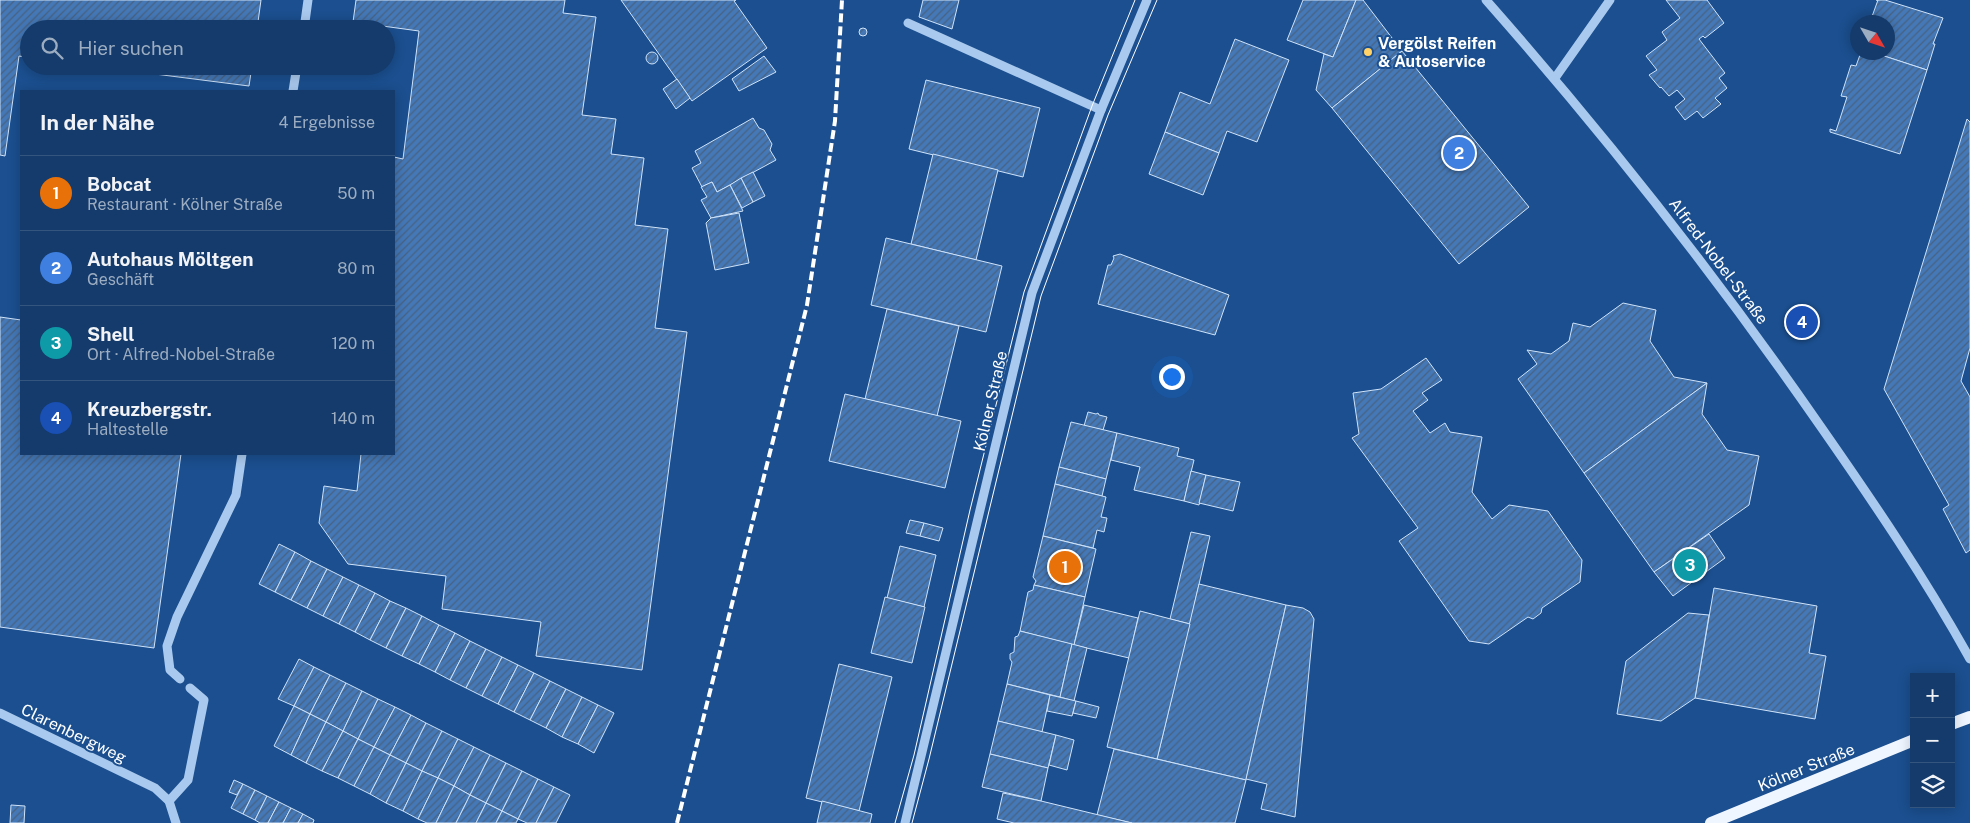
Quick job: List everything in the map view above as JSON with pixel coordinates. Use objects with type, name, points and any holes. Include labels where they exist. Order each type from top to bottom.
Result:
[{"type":"main road","points":[[1955,722],[1970,716]]},
{"type":"main road","name":"Kölner Straße","points":[[1711,823],[1910,742]]},
{"type":"street","points":[[305,20],[308,0]]},
{"type":"street","name":"Kölner Straße","points":[[905,823],[1032,293],[1101,110],[1146,0]]},
{"type":"street","name":"Alfred-Nobel-Straße","points":[[1486,0],[1555,78],[1663,212],[1768,350],[1894,534],[1946,615],[1970,659]]},
{"type":"street","points":[[1555,78],[1610,0]]},
{"type":"street","points":[[908,23],[1101,110]]},
{"type":"street","points":[[293,90],[296,75]]},
{"type":"street","points":[[180,679],[170,670],[167,646],[177,617],[236,495],[242,455]]},
{"type":"street","points":[[176,823],[169,801],[188,780],[204,700],[190,688]]},
{"type":"street","name":"Clarenbergweg","points":[[0,713],[155,788],[169,801]]},
{"type":"building","points":[[0,0],[261,0],[258,20],[20,20],[20,56],[5,156],[0,155]]},
{"type":"building","points":[[356,0],[565,0],[563,13],[596,17],[582,115],[616,119],[611,154],[644,158],[635,225],[668,229],[655,328],[687,332],[642,670],[536,656],[541,622],[442,609],[446,576],[348,564],[319,523],[324,486],[357,491],[361,455],[395,455],[395,157],[403,159],[419,31],[395,28],[395,20],[353,20]]},
{"type":"building","points":[[621,0],[736,0],[734,1],[767,48],[692,101]]},
{"type":"building","points":[[923,0],[959,0],[952,29],[919,17]]},
{"type":"building","points":[[1303,0],[1356,0],[1333,57],[1287,40]]},
{"type":"building","name":"Vergölst Reifen & Autoservice","points":[[1356,0],[1363,0],[1402,51],[1332,108],[1316,90],[1324,54],[1333,57]]},
{"type":"building","points":[[1666,0],[1707,0],[1724,23],[1705,38],[1703,36],[1699,39],[1725,73],[1719,78],[1727,88],[1715,98],[1721,104],[1703,118],[1697,111],[1685,120],[1675,107],[1685,99],[1677,90],[1669,96],[1649,75],[1657,70],[1646,56],[1667,40],[1662,32],[1680,18]]},
{"type":"building","points":[[1878,0],[1885,0],[1943,18],[1933,44],[1935,44],[1927,70],[1895,60],[1895,15],[1873,15]]},
{"type":"building","points":[[863,28],[867,32],[863,36],[859,32]]},
{"type":"building","points":[[1235,39],[1289,60],[1257,142],[1227,131],[1219,153],[1165,132],[1180,92],[1210,104]]},
{"type":"building","points":[[1402,51],[1529,207],[1459,264],[1332,108]]},
{"type":"building","points":[[650,52],[654,52],[658,58],[654,64],[650,64],[646,60],[646,56]]},
{"type":"building","points":[[764,56],[776,72],[739,91],[732,79]]},
{"type":"building","points":[[1858,60],[1895,60],[1927,70],[1900,154],[1830,132],[1830,129],[1836,131],[1847,97],[1841,96],[1851,65],[1856,66]]},
{"type":"building","points":[[163,75],[251,75],[249,86]]},
{"type":"building","points":[[677,79],[690,98],[676,109],[663,89]]},
{"type":"building","points":[[926,80],[1040,108],[1023,177],[909,149]]},
{"type":"building","points":[[753,118],[759,128],[764,130],[772,144],[770,150],[776,160],[717,192],[712,182],[702,187],[692,168],[701,163],[695,151]]},
{"type":"building","points":[[1967,119],[1970,122],[1970,348],[1961,381],[1970,397],[1970,550],[1966,553],[1943,509],[1949,505],[1884,389]]},
{"type":"building","points":[[1165,132],[1219,153],[1203,195],[1149,174]]},
{"type":"building","points":[[933,154],[998,170],[976,260],[911,244]]},
{"type":"building","points":[[753,172],[765,196],[753,202],[741,178]]},
{"type":"building","points":[[741,178],[753,202],[742,208],[730,185]]},
{"type":"building","points":[[712,182],[717,192],[730,185],[743,211],[711,218],[701,200],[707,197],[701,187]]},
{"type":"building","points":[[739,213],[749,263],[715,270],[706,223],[711,218]]},
{"type":"building","points":[[886,238],[1002,266],[986,332],[871,305]]},
{"type":"building","points":[[1120,254],[1229,295],[1215,335],[1098,304],[1108,265],[1111,265],[1113,256]]},
{"type":"building","points":[[1623,303],[1656,310],[1650,341],[1674,377],[1707,383],[1584,473],[1518,379],[1537,364],[1527,350],[1551,354],[1569,341],[1573,323],[1590,327]]},
{"type":"building","points":[[887,309],[959,326],[937,416],[865,399]]},
{"type":"building","points":[[0,317],[20,320],[20,455],[181,455],[154,648],[0,627]]},
{"type":"building","points":[[1426,358],[1442,380],[1422,393],[1428,400],[1413,411],[1430,433],[1445,423],[1450,432],[1482,437],[1472,492],[1492,519],[1509,505],[1548,511],[1582,560],[1580,582],[1542,608],[1541,613],[1533,619],[1528,617],[1489,644],[1469,641],[1399,541],[1418,528],[1352,438],[1359,434],[1353,393],[1381,389]]},
{"type":"building","points":[[1707,383],[1702,414],[1727,450],[1759,456],[1749,505],[1654,572],[1584,473]]},
{"type":"building","points":[[845,394],[961,421],[945,488],[829,461]]},
{"type":"building","points":[[1088,412],[1098,413],[1107,417],[1103,430],[1084,426]]},
{"type":"building","points":[[1071,422],[1117,433],[1106,479],[1059,467]]},
{"type":"building","points":[[1117,433],[1179,448],[1177,456],[1194,460],[1184,501],[1134,490],[1140,467],[1111,460]]},
{"type":"building","points":[[1059,467],[1106,479],[1102,496],[1055,484]]},
{"type":"building","points":[[1191,471],[1206,475],[1199,505],[1184,501]]},
{"type":"building","points":[[1206,475],[1240,482],[1233,511],[1199,503]]},
{"type":"building","points":[[1055,484],[1106,497],[1101,517],[1107,518],[1104,532],[1097,530],[1093,548],[1043,536]]},
{"type":"building","points":[[910,520],[924,523],[920,536],[906,533]]},
{"type":"building","points":[[924,523],[943,528],[939,541],[920,536]]},
{"type":"building","points":[[1191,532],[1210,536],[1190,624],[1170,619]]},
{"type":"building","points":[[1709,534],[1725,558],[1673,596],[1654,572]]},
{"type":"building","points":[[1043,536],[1096,549],[1085,597],[1034,585],[1036,581],[1033,577]]},
{"type":"building","points":[[279,544],[295,552],[275,592],[259,584]]},
{"type":"building","points":[[900,546],[936,555],[924,607],[887,598]]},
{"type":"building","points":[[295,552],[311,561],[291,600],[275,592]]},
{"type":"building","points":[[311,561],[327,569],[307,608],[291,600]]},
{"type":"building","points":[[327,569],[343,577],[323,616],[307,608]]},
{"type":"building","points":[[343,577],[359,585],[339,624],[323,616]]},
{"type":"building","points":[[1199,584],[1286,605],[1246,780],[1157,759]]},
{"type":"building","points":[[359,585],[375,593],[355,632],[339,624]]},
{"type":"building","points":[[1034,585],[1085,597],[1074,645],[1020,631],[1028,592],[1033,590]]},
{"type":"building","points":[[1714,588],[1817,606],[1809,653],[1826,656],[1815,719],[1695,698]]},
{"type":"building","points":[[375,593],[390,601],[370,640],[355,632]]},
{"type":"building","points":[[885,597],[925,607],[912,663],[871,653]]},
{"type":"building","points":[[390,601],[406,608],[386,648],[370,640]]},
{"type":"building","points":[[1084,605],[1138,618],[1129,658],[1074,645]]},
{"type":"building","points":[[1286,605],[1303,608],[1310,612],[1314,619],[1295,817],[1261,809],[1267,784],[1246,779]]},
{"type":"building","points":[[406,608],[422,616],[402,656],[386,648]]},
{"type":"building","points":[[1140,611],[1190,624],[1157,759],[1107,747]]},
{"type":"building","points":[[1688,613],[1709,615],[1695,698],[1661,721],[1617,714],[1626,661]]},
{"type":"building","points":[[422,616],[439,625],[419,664],[402,656]]},
{"type":"building","points":[[439,625],[455,633],[435,672],[419,664]]},
{"type":"building","points":[[1020,631],[1072,644],[1060,697],[1007,684],[1012,662],[1010,654],[1014,652],[1015,637],[1018,636]]},
{"type":"building","points":[[455,633],[470,641],[450,680],[435,672]]},
{"type":"building","points":[[470,641],[486,649],[466,688],[450,680]]},
{"type":"building","points":[[1072,644],[1087,648],[1074,701],[1060,697]]},
{"type":"building","points":[[486,649],[502,657],[482,696],[466,688]]},
{"type":"building","points":[[502,657],[518,665],[498,704],[482,696]]},
{"type":"building","points":[[299,659],[314,667],[294,706],[278,699]]},
{"type":"building","points":[[839,664],[892,677],[859,811],[806,798]]},
{"type":"building","points":[[518,665],[534,673],[514,712],[498,704]]},
{"type":"building","points":[[314,667],[330,675],[310,714],[294,706]]},
{"type":"building","points":[[534,673],[550,681],[530,720],[514,712]]},
{"type":"building","points":[[330,675],[346,683],[326,722],[310,714]]},
{"type":"building","points":[[550,681],[566,689],[546,728],[530,720]]},
{"type":"building","points":[[346,683],[362,691],[343,731],[326,722]]},
{"type":"building","points":[[1007,684],[1050,695],[1042,732],[998,721]]},
{"type":"building","points":[[566,689],[582,697],[562,737],[546,728]]},
{"type":"building","points":[[362,691],[378,699],[358,739],[343,731]]},
{"type":"building","points":[[1050,695],[1076,701],[1072,716],[1047,711]]},
{"type":"building","points":[[582,697],[598,705],[578,744],[562,737]]},
{"type":"building","points":[[378,699],[395,707],[374,747],[358,739]]},
{"type":"building","points":[[1076,701],[1099,707],[1096,718],[1073,713]]},
{"type":"building","points":[[598,705],[614,713],[594,753],[578,744]]},
{"type":"building","points":[[294,706],[310,714],[291,755],[274,746]]},
{"type":"building","points":[[395,707],[411,715],[390,755],[374,747]]},
{"type":"building","points":[[310,714],[326,722],[306,763],[291,755]]},
{"type":"building","points":[[411,715],[426,723],[406,763],[390,755]]},
{"type":"building","points":[[998,721],[1056,735],[1048,768],[990,754]]},
{"type":"building","points":[[326,722],[343,731],[322,771],[306,763]]},
{"type":"building","points":[[426,723],[442,731],[422,771],[406,763]]},
{"type":"building","points":[[343,731],[358,739],[338,778],[322,771]]},
{"type":"building","points":[[442,731],[458,739],[438,778],[422,771]]},
{"type":"building","points":[[1056,735],[1074,740],[1067,770],[1049,765]]},
{"type":"building","points":[[358,739],[374,747],[354,786],[338,778]]},
{"type":"building","points":[[458,739],[474,747],[454,786],[438,778]]},
{"type":"building","points":[[374,747],[390,755],[370,794],[354,786]]},
{"type":"building","points":[[474,747],[490,755],[470,795],[454,786]]},
{"type":"building","points":[[1114,749],[1246,780],[1235,823],[1132,823],[1097,815]]},
{"type":"building","points":[[990,754],[1048,768],[1041,801],[982,787]]},
{"type":"building","points":[[390,755],[406,763],[386,803],[370,794]]},
{"type":"building","points":[[490,755],[506,763],[486,803],[470,795]]},
{"type":"building","points":[[406,763],[422,771],[403,811],[386,803]]},
{"type":"building","points":[[506,763],[522,771],[502,811],[486,803]]},
{"type":"building","points":[[422,771],[438,778],[418,819],[403,811]]},
{"type":"building","points":[[522,771],[538,779],[518,819],[502,811]]},
{"type":"building","points":[[438,778],[454,786],[436,823],[427,823],[418,819]]},
{"type":"building","points":[[538,779],[554,787],[536,823],[527,823],[518,819]]},
{"type":"building","points":[[234,780],[243,784],[237,795],[229,792]]},
{"type":"building","points":[[243,784],[255,790],[243,814],[231,808]]},
{"type":"building","points":[[454,786],[470,795],[456,823],[436,823]]},
{"type":"building","points":[[554,787],[570,795],[556,823],[536,823]]},
{"type":"building","points":[[255,790],[267,796],[255,820],[243,814]]},
{"type":"building","points":[[1003,793],[1132,823],[1014,823],[997,819]]},
{"type":"building","points":[[470,795],[486,803],[476,823],[456,823]]},
{"type":"building","points":[[267,796],[279,802],[268,823],[260,823],[255,820]]},
{"type":"building","points":[[822,801],[872,814],[870,823],[817,823]]},
{"type":"building","points":[[279,802],[291,808],[283,823],[268,823]]},
{"type":"building","points":[[486,803],[502,811],[496,823],[476,823]]},
{"type":"building","points":[[11,805],[25,806],[24,823],[10,823]]},
{"type":"building","points":[[291,808],[303,814],[298,823],[283,823]]},
{"type":"building","points":[[502,811],[518,819],[516,823],[496,823]]},
{"type":"building","points":[[303,814],[314,820],[313,823],[298,823]]},
{"type":"tram line","points":[[895,823],[914,755],[970,510],[1024,292],[1092,106],[1135,0]]},
{"type":"tram line","points":[[912,823],[1041,296],[1108,115],[1157,0]]},
{"type":"railway","points":[[677,823],[807,305],[835,121],[842,0]]},
{"type":"place","name":"Vergölst Reifen & Autoservice","points":[[1368,52]]},
{"type":"place","name":"Autohaus Möltgen","points":[[1459,153]]},
{"type":"place","name":"Kreuzbergstr.","points":[[1802,322]]},
{"type":"place","name":"Shell","points":[[1690,565]]},
{"type":"place","name":"Bobcat","points":[[1065,567]]}]
